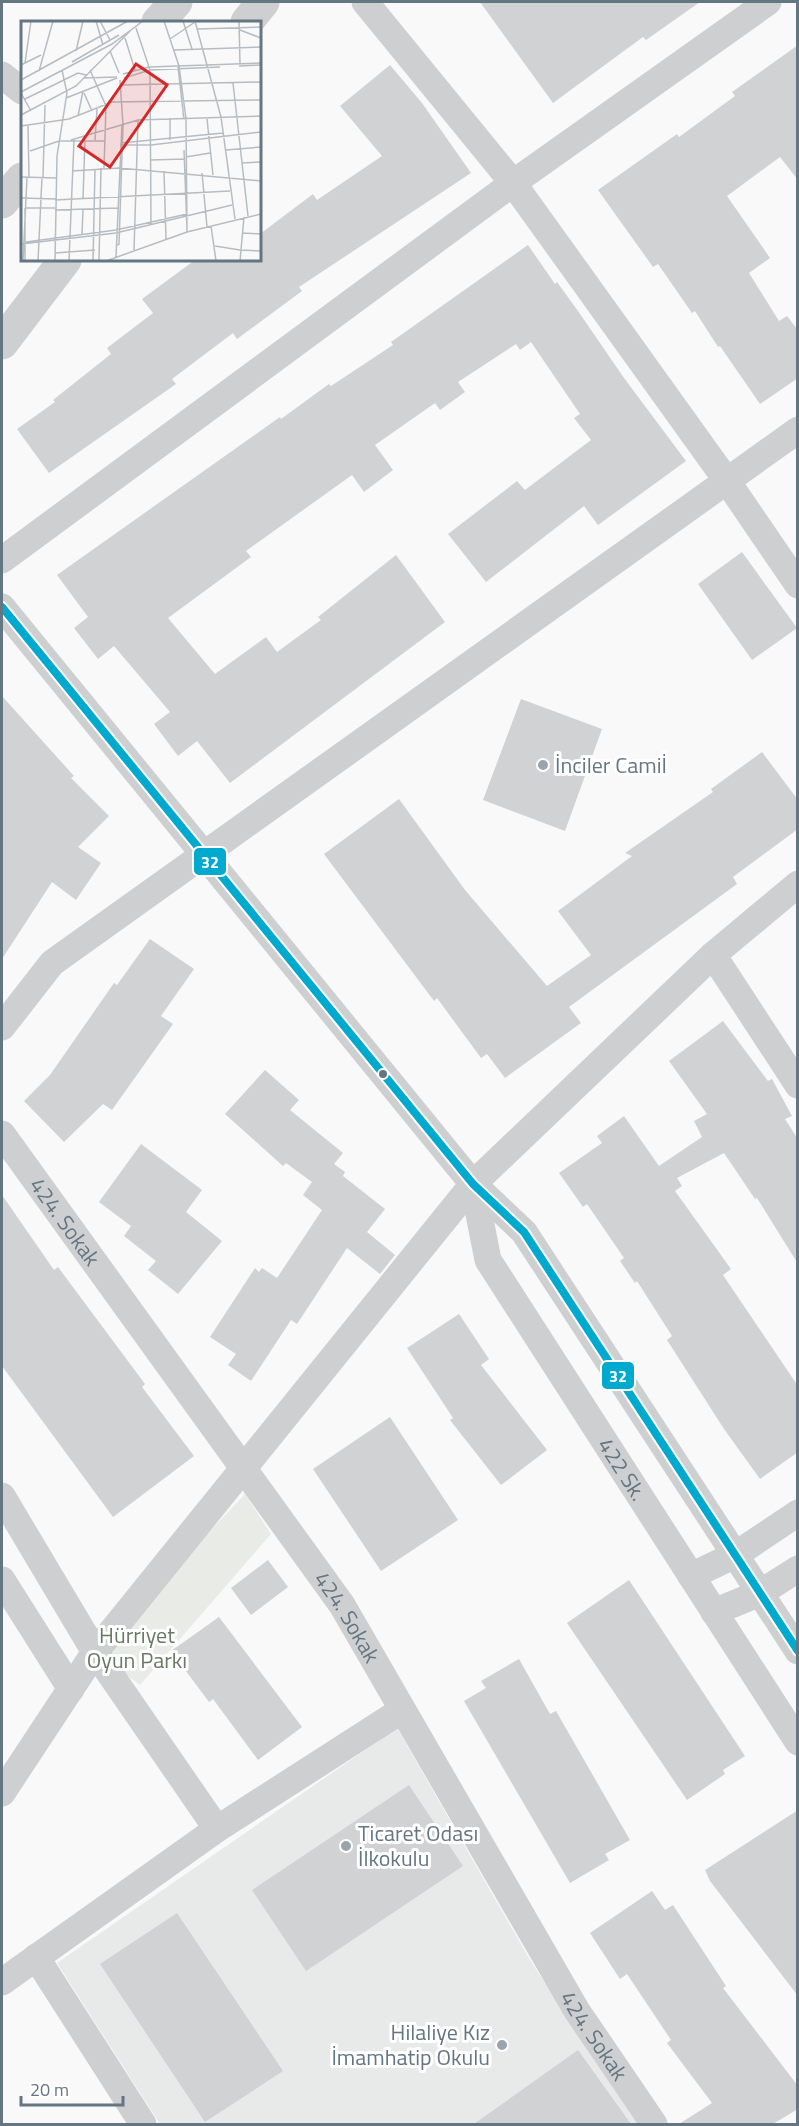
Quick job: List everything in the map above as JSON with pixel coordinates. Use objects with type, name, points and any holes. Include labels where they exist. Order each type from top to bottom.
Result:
[{"type":"street","points":[[159,21],[176,2]]},
{"type":"street","points":[[248,21],[263,2]]},
{"type":"street","points":[[365,2],[513,183],[727,481],[798,585]]},
{"type":"street","points":[[2,560],[513,183],[768,2]]},
{"type":"street","points":[[2,75],[21,90]]},
{"type":"street","points":[[2,202],[21,179]]},
{"type":"street","points":[[2,343],[64,261]]},
{"type":"street","points":[[2,1027],[52,963],[798,430]]},
{"type":"street","name":"422 Sk.","points":[[2,607],[473,1184],[524,1232],[798,1651]]},
{"type":"street","points":[[2,1793],[95,1652],[473,1184],[713,955],[798,884]]},
{"type":"street","points":[[713,955],[798,1085]]},
{"type":"street","name":"424. Sokak","points":[[2,1134],[342,1605],[578,2012],[654,2124]]},
{"type":"street","name":"422 Sk.","points":[[473,1184],[488,1260],[798,1742]]},
{"type":"street","points":[[2,1496],[95,1652],[217,1829]]},
{"type":"street","points":[[691,1576],[735,1555],[798,1513]]},
{"type":"street","points":[[714,1612],[760,1593],[798,1569]]},
{"type":"street","points":[[2,1580],[71,1689]]},
{"type":"street","points":[[2,1982],[217,1829],[402,1710]]},
{"type":"street","points":[[36,1958],[143,2124]]},
{"type":"shaded area","name":"Ticaret Odası İlkokulu","points":[[397,1728],[533,1965],[640,2124],[160,2124],[57,1963]]},
{"type":"green space","name":"Hürriyet Oyun Parkı","points":[[245,1494],[271,1534],[140,1685],[95,1652]]},
{"type":"building","points":[[480,2],[700,2],[646,40],[643,37],[553,103]]},
{"type":"building","points":[[798,45],[798,180],[780,157],[727,196],[770,258],[749,273],[779,321],[787,316],[798,330],[798,378],[760,404],[695,311],[692,313],[658,264],[653,267],[598,190],[677,134],[679,137],[735,96],[732,92]]},
{"type":"building","points":[[390,65],[422,103],[471,173],[299,287],[302,291],[237,339],[233,333],[172,379],[176,384],[49,473],[17,429],[55,402],[53,400],[111,354],[107,348],[153,313],[142,299],[194,261],[261,261],[261,233],[313,194],[317,200],[382,156],[340,106]]},
{"type":"building","points":[[528,245],[686,461],[598,525],[584,506],[486,582],[448,534],[517,481],[525,490],[591,440],[574,418],[580,414],[531,342],[520,350],[516,344],[458,382],[465,392],[440,410],[435,403],[375,445],[393,470],[364,492],[352,475],[246,551],[251,557],[168,618],[215,674],[266,637],[277,652],[321,620],[318,617],[396,555],[445,622],[230,783],[197,741],[178,756],[154,724],[170,712],[114,646],[98,659],[74,628],[88,617],[57,575],[280,417],[281,419],[329,384],[331,386],[393,345],[391,342]]},
{"type":"building","points":[[742,552],[797,628],[752,660],[698,584]]},
{"type":"building","points":[[2,696],[74,776],[71,778],[109,816],[78,847],[101,863],[76,900],[52,882],[2,959]]},
{"type":"building","name":"İnciler Camiİ","points":[[521,699],[602,729],[565,831],[483,800]]},
{"type":"building","points":[[762,752],[798,800],[798,829],[733,877],[737,884],[569,1007],[581,1023],[505,1078],[487,1054],[481,1058],[437,998],[434,1001],[324,854],[399,799],[465,890],[547,986],[591,955],[558,911],[632,856],[625,853],[713,792],[711,789]]},
{"type":"building","points":[[150,939],[194,969],[161,1016],[173,1024],[112,1110],[103,1104],[64,1142],[24,1101],[50,1075],[114,983],[117,985]]},
{"type":"building","points":[[723,1021],[768,1081],[772,1079],[792,1116],[785,1119],[798,1139],[798,1264],[757,1198],[755,1199],[724,1153],[677,1178],[682,1186],[675,1191],[731,1269],[723,1275],[798,1386],[798,1452],[760,1479],[724,1429],[667,1340],[672,1336],[637,1281],[635,1283],[620,1261],[624,1258],[587,1204],[583,1207],[559,1173],[602,1143],[597,1136],[624,1116],[659,1166],[702,1137],[694,1121],[707,1114],[669,1061]]},
{"type":"building","points":[[265,1070],[299,1100],[290,1110],[343,1153],[334,1164],[345,1172],[343,1176],[385,1209],[367,1232],[395,1255],[380,1274],[347,1248],[297,1324],[291,1320],[251,1381],[228,1365],[236,1354],[210,1337],[255,1268],[259,1272],[262,1268],[277,1278],[322,1210],[303,1195],[312,1182],[286,1163],[283,1166],[225,1114]]},
{"type":"building","points":[[141,1144],[202,1190],[186,1212],[222,1241],[178,1294],[148,1270],[156,1261],[124,1236],[131,1226],[99,1202]]},
{"type":"building","points":[[2,1195],[54,1270],[58,1267],[145,1384],[142,1387],[194,1456],[113,1517],[2,1366]]},
{"type":"building","points":[[459,1314],[489,1359],[481,1365],[547,1450],[501,1485],[450,1420],[453,1418],[407,1348]]},
{"type":"building","points":[[390,1417],[458,1520],[381,1571],[313,1469]]},
{"type":"building","points":[[268,1560],[288,1587],[251,1615],[231,1588]]},
{"type":"building","points":[[629,1580],[745,1756],[723,1770],[725,1774],[687,1800],[567,1623]]},
{"type":"building","points":[[219,1617],[302,1727],[258,1760],[213,1699],[209,1702],[171,1651]]},
{"type":"building","points":[[519,1659],[550,1714],[556,1711],[630,1840],[605,1854],[609,1860],[570,1883],[464,1701],[486,1688],[481,1681]]},
{"type":"building","points":[[409,1785],[463,1866],[306,1971],[252,1890]]},
{"type":"building","points":[[798,1810],[798,1996],[710,1881],[705,1870]]},
{"type":"building","points":[[652,1891],[665,1910],[673,1905],[726,1986],[723,1988],[798,2086],[798,2109],[773,2124],[679,2124],[712,2103],[667,2043],[671,2040],[627,1974],[620,1979],[590,1933]]},
{"type":"building","points":[[177,1913],[283,2071],[205,2122],[100,1964]]},
{"type":"building","points":[[578,2050],[631,2124],[474,2124]]},
{"type":"transit line","name":"32","points":[[2,607],[473,1184],[524,1232],[798,1651]]},
{"type":"place","name":"İnciler Camiİ","points":[[543,765]]},
{"type":"place","name":"Ticaret Odası İlkokulu","points":[[346,1846]]},
{"type":"place","name":"Hilaliye Kız İmamhatip Okulu","points":[[502,2045]]}]
